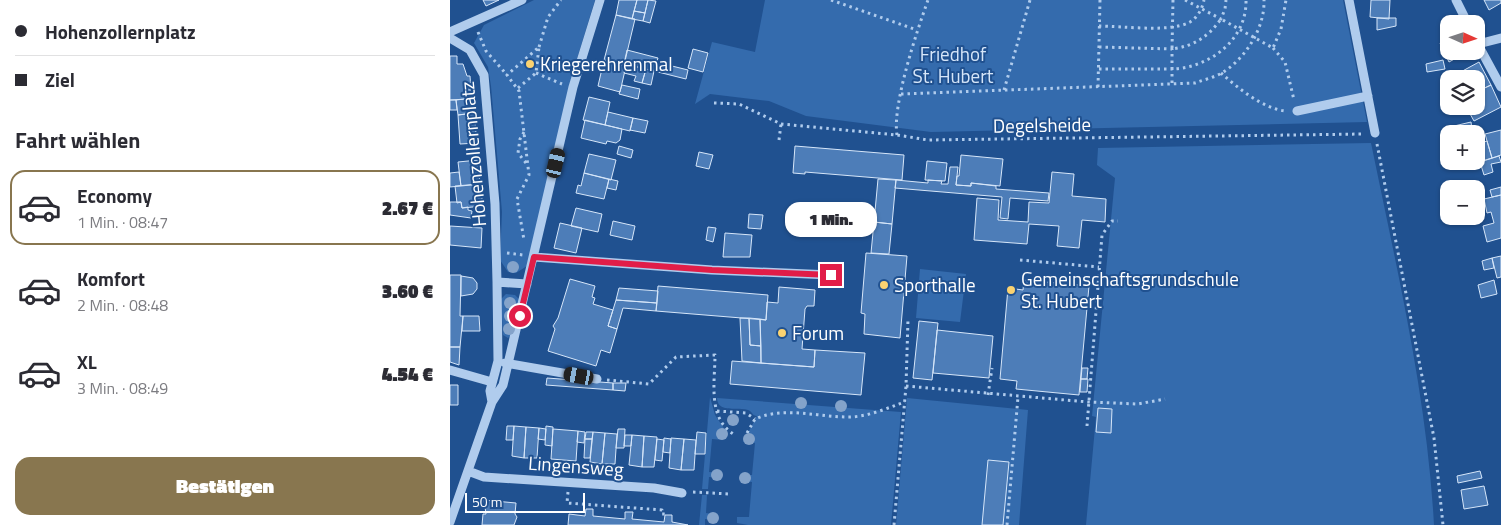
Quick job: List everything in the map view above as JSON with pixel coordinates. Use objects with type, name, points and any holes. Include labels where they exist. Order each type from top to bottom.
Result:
[{"type":"street","points":[[450,32],[522,0]]},
{"type":"street","points":[[450,522],[492,402],[499,394],[509,364],[573,87],[600,0]]},
{"type":"street","points":[[1349,0],[1375,133]]},
{"type":"street","points":[[1456,0],[1464,15]]},
{"type":"street","name":"Hohenzollernplatz","points":[[450,38],[470,50],[484,75],[495,204],[497,282],[498,361],[490,391],[492,402]]},
{"type":"street","points":[[1485,41],[1501,38]]},
{"type":"street","points":[[1485,58],[1501,87]]},
{"type":"street","points":[[1297,111],[1368,96]]},
{"type":"street","points":[[534,257],[712,270],[831,275]]},
{"type":"street","points":[[497,282],[528,284]]},
{"type":"street","points":[[498,361],[596,379]]},
{"type":"street","points":[[450,370],[492,382]]},
{"type":"street","name":"Lingensweg","points":[[468,471],[484,477],[654,488],[682,493]]},
{"type":"path","points":[[518,88],[536,73],[539,47],[548,17],[561,0]]},
{"type":"path","points":[[831,0],[918,30]]},
{"type":"path","points":[[897,135],[896,126],[901,94],[928,0]]},
{"type":"path","points":[[1004,90],[1030,0]]},
{"type":"path","points":[[1098,86],[1100,0]]},
{"type":"path","points":[[1172,84],[1173,0]]},
{"type":"path","points":[[1185,0],[1273,48],[1285,62],[1297,111],[1276,110],[1235,86],[1221,73]]},
{"type":"path","points":[[1099,26],[1173,27],[1189,23],[1199,15],[1204,0]]},
{"type":"path","points":[[1099,47],[1172,49],[1187,47],[1200,41],[1213,30],[1226,9],[1226,0]]},
{"type":"path","points":[[1099,69],[1172,69],[1196,66],[1225,48],[1239,30],[1243,23],[1246,0]]},
{"type":"path","points":[[901,94],[1195,83],[1221,73],[1241,57],[1255,38],[1262,22],[1264,0]]},
{"type":"path","points":[[1273,48],[1281,29],[1286,0]]},
{"type":"path","points":[[474,22],[486,51],[518,88],[529,175],[517,199],[524,255],[496,253]]},
{"type":"path","points":[[507,75],[539,47]]},
{"type":"path","points":[[536,73],[564,85]]},
{"type":"path","name":"Degelsheide","points":[[714,103],[739,104],[781,124],[897,135],[928,140],[1375,133]]},
{"type":"path","points":[[779,140],[781,124]]},
{"type":"path","points":[[524,132],[520,139],[518,153],[527,163]]},
{"type":"path","points":[[1375,133],[1434,438],[1443,525]]},
{"type":"path","points":[[1087,426],[1102,235],[1112,221],[1118,221]]},
{"type":"path","points":[[1020,260],[1099,267]]},
{"type":"path","points":[[894,525],[905,402],[908,319]]},
{"type":"path","points":[[596,379],[649,384],[676,356],[715,355],[713,401],[728,430],[735,434]]},
{"type":"path","points":[[988,395],[992,368]]},
{"type":"path","points":[[906,386],[988,395],[1088,402],[1138,404],[1165,399]]},
{"type":"path","points":[[1007,525],[1018,397]]},
{"type":"path","points":[[747,433],[755,419],[778,412],[850,417],[872,413],[905,402]]},
{"type":"path","points":[[717,410],[746,413],[755,419]]},
{"type":"path","points":[[569,482],[567,503],[662,510],[662,514],[668,514]]},
{"type":"path","points":[[682,493],[729,494]]},
{"type":"green space","points":[[534,0],[595,0],[572,75],[527,266],[516,273],[508,272],[500,260],[502,212],[491,86],[488,67],[474,43],[484,25]]},
{"type":"green space","name":"Friedhof St. Hubert","points":[[765,0],[1343,0],[1367,122],[931,132],[806,116],[769,101],[710,94],[695,104],[712,42],[755,52]]},
{"type":"green space","points":[[1371,143],[1401,286],[1418,381],[1425,429],[1434,525],[1086,525],[1096,417],[1092,416],[1115,178],[1097,165],[1098,148]]},
{"type":"green space","points":[[920,269],[966,274],[960,322],[916,318]]},
{"type":"green space","points":[[506,294],[515,295],[520,300],[512,334],[508,338],[503,335],[501,299]]},
{"type":"green space","points":[[710,397],[715,415],[727,433],[723,440],[712,439],[709,472],[721,473],[721,478],[709,477],[708,489],[702,489]]},
{"type":"green space","points":[[717,398],[901,412],[891,525],[748,525],[737,523],[737,517],[749,517],[752,482],[740,481],[740,475],[752,475],[755,443],[743,442],[757,416],[744,409],[724,408],[718,403]]},
{"type":"green space","points":[[907,398],[1028,410],[1019,525],[896,525]]},
{"type":"green space","points":[[702,495],[707,495],[706,513],[718,515],[717,520],[705,519],[705,525],[699,525]]},
{"type":"building","points":[[483,0],[499,0],[486,6]]},
{"type":"building","points":[[619,0],[637,0],[632,19],[616,15]]},
{"type":"building","points":[[637,0],[648,0],[645,13],[634,11]]},
{"type":"building","points":[[648,0],[656,1],[650,23],[643,21]]},
{"type":"building","points":[[1371,0],[1390,0],[1389,19],[1370,17]]},
{"type":"building","points":[[1484,0],[1501,0],[1501,3],[1489,10]]},
{"type":"building","points":[[634,11],[645,13],[643,21],[632,19]]},
{"type":"building","points":[[616,15],[635,19],[624,65],[604,60]]},
{"type":"building","points":[[1377,18],[1396,18],[1396,26],[1377,30]]},
{"type":"building","points":[[693,49],[708,53],[703,72],[688,68]]},
{"type":"building","points":[[627,50],[658,58],[654,71],[624,64]]},
{"type":"building","points":[[450,56],[457,56],[457,64],[463,64],[467,76],[470,76],[471,90],[466,90],[467,99],[450,100]]},
{"type":"building","points":[[604,60],[626,66],[620,92],[598,86]]},
{"type":"building","points":[[1443,60],[1445,69],[1427,72],[1426,64]]},
{"type":"building","points":[[656,62],[688,70],[686,79],[654,71]]},
{"type":"building","points":[[1479,62],[1483,70],[1464,70]]},
{"type":"building","points":[[626,64],[646,69],[642,83],[634,81],[636,76],[624,73]]},
{"type":"building","points":[[646,69],[654,71],[651,85],[642,83]]},
{"type":"building","points":[[1485,74],[1491,85],[1485,88]]},
{"type":"building","points":[[622,85],[640,89],[638,99],[619,94]]},
{"type":"building","points":[[1491,85],[1501,107],[1474,121],[1471,115],[1485,115],[1485,88]]},
{"type":"building","points":[[589,97],[610,102],[605,125],[583,120]]},
{"type":"building","points":[[473,98],[474,113],[458,115],[456,100]]},
{"type":"building","points":[[450,100],[456,100],[457,110],[450,110]]},
{"type":"building","points":[[608,112],[633,118],[630,131],[605,125]]},
{"type":"building","points":[[474,113],[477,143],[460,144],[458,115]]},
{"type":"building","points":[[633,118],[648,121],[645,133],[630,130]]},
{"type":"building","points":[[585,120],[622,129],[620,140],[616,143],[607,141],[606,144],[581,138]]},
{"type":"building","points":[[1471,122],[1471,125],[1458,125]]},
{"type":"building","points":[[1501,130],[1501,155],[1492,158],[1485,134]]},
{"type":"building","points":[[1487,141],[1492,158],[1485,160],[1485,142]]},
{"type":"building","points":[[619,146],[633,150],[631,158],[617,154]]},
{"type":"building","points":[[795,146],[904,155],[902,180],[805,172],[805,174],[793,173]]},
{"type":"building","points":[[699,152],[713,155],[709,169],[696,166]]},
{"type":"building","points":[[589,154],[616,160],[611,180],[584,173]]},
{"type":"building","points":[[961,155],[1003,159],[1000,186],[971,183],[971,186],[956,185]]},
{"type":"building","points":[[1499,156],[1501,162],[1491,164],[1493,172],[1484,175],[1482,170],[1485,170],[1485,160]]},
{"type":"building","points":[[478,160],[480,184],[461,186],[458,162]]},
{"type":"building","points":[[927,161],[947,163],[945,181],[925,180]]},
{"type":"building","points":[[950,167],[958,167],[956,185],[971,186],[971,183],[996,186],[996,189],[1049,193],[1048,201],[1010,198],[1008,219],[1000,218],[1002,197],[895,188],[896,180],[928,183],[928,180],[942,181],[941,184],[948,184]]},
{"type":"building","points":[[459,172],[461,186],[450,187],[450,173]]},
{"type":"building","points":[[1052,172],[1074,174],[1072,196],[1106,199],[1105,222],[1082,220],[1079,248],[1057,246],[1059,226],[1029,224],[1027,244],[974,240],[977,198],[999,200],[998,220],[1028,222],[1029,202],[1049,203]]},
{"type":"building","points":[[584,173],[609,179],[604,199],[576,193],[578,185],[581,186]]},
{"type":"building","points":[[609,179],[618,181],[616,190],[607,188]]},
{"type":"building","points":[[878,179],[896,180],[892,224],[874,222]]},
{"type":"building","points":[[480,184],[483,206],[462,208],[461,202],[457,203],[455,186]]},
{"type":"building","points":[[1501,187],[1501,195],[1492,197],[1490,190]]},
{"type":"building","points":[[1501,195],[1501,238],[1487,242],[1483,226],[1494,223],[1491,212],[1487,213],[1485,199]]},
{"type":"building","points":[[450,202],[461,202],[462,208],[468,207],[468,210],[472,211],[471,218],[450,215]]},
{"type":"building","points":[[576,208],[602,214],[598,232],[571,226]]},
{"type":"building","points":[[749,214],[763,215],[761,229],[748,228]]},
{"type":"building","points":[[613,221],[635,226],[632,240],[610,235]]},
{"type":"building","points":[[874,222],[892,224],[889,254],[871,253]]},
{"type":"building","points":[[560,223],[582,228],[576,253],[554,248]]},
{"type":"building","points":[[450,226],[482,228],[481,248],[450,245]]},
{"type":"building","points":[[708,227],[716,228],[713,242],[706,240]]},
{"type":"building","points":[[725,233],[752,235],[750,257],[723,257]]},
{"type":"building","name":"Sporthalle","points":[[866,253],[907,256],[900,338],[864,334],[865,314],[861,313]]},
{"type":"building","points":[[1501,256],[1501,277],[1497,278],[1492,258]]},
{"type":"building","points":[[1492,258],[1494,268],[1484,270],[1482,261]]},
{"type":"building","points":[[450,275],[461,275],[460,316],[463,316],[460,347],[450,347]]},
{"type":"building","points":[[461,276],[473,278],[477,283],[477,289],[473,294],[461,296]]},
{"type":"building","points":[[570,279],[595,286],[592,297],[595,298],[593,304],[613,310],[608,326],[617,329],[610,353],[601,350],[596,366],[548,351],[555,329],[553,326],[558,318]]},
{"type":"building","points":[[1024,280],[1089,286],[1079,395],[1016,389],[1017,381],[1000,379],[1008,288],[1023,290]]},
{"type":"building","points":[[1494,280],[1497,294],[1481,298],[1478,285]]},
{"type":"building","points":[[658,286],[768,295],[766,320],[656,311]]},
{"type":"building","name":"Forum","points":[[779,287],[815,290],[814,306],[807,306],[805,309],[802,349],[815,350],[814,367],[761,363],[760,319],[766,320],[767,302],[778,303]]},
{"type":"building","points":[[619,288],[658,291],[657,303],[616,300]]},
{"type":"building","points":[[616,300],[657,303],[656,311],[623,308],[617,329],[608,326]]},
{"type":"building","points":[[463,316],[479,316],[480,331],[462,331]]},
{"type":"building","points":[[740,318],[749,318],[750,345],[761,346],[761,363],[742,361]]},
{"type":"building","points":[[749,318],[760,319],[761,346],[750,345]]},
{"type":"building","points":[[919,321],[938,323],[932,380],[913,378]]},
{"type":"building","points":[[937,330],[993,336],[989,378],[933,373]]},
{"type":"building","points":[[450,347],[460,347],[459,365],[450,362]]},
{"type":"building","points":[[815,350],[865,353],[861,395],[730,384],[732,361],[814,367]]},
{"type":"building","points":[[1082,368],[1088,368],[1087,379],[1081,379]]},
{"type":"building","points":[[547,378],[613,383],[613,390],[546,385]]},
{"type":"building","points":[[1081,379],[1088,379],[1087,392],[1080,392]]},
{"type":"building","points":[[613,383],[626,383],[625,391],[613,390]]},
{"type":"building","points":[[450,385],[458,385],[458,405],[450,405]]},
{"type":"building","points":[[1098,408],[1112,409],[1111,433],[1096,432]]},
{"type":"building","points":[[507,426],[514,426],[513,440],[506,440]]},
{"type":"building","points":[[514,426],[526,427],[524,458],[512,456]]},
{"type":"building","points":[[546,426],[553,427],[552,446],[545,445]]},
{"type":"building","points":[[526,427],[539,428],[537,458],[524,458]]},
{"type":"building","points":[[539,428],[546,429],[545,440],[538,439]]},
{"type":"building","points":[[553,429],[578,431],[576,461],[551,459]]},
{"type":"building","points":[[618,429],[625,429],[624,448],[616,448]]},
{"type":"building","points":[[578,431],[585,432],[584,443],[577,442]]},
{"type":"building","points":[[586,432],[593,432],[592,439],[585,439]]},
{"type":"building","points":[[593,432],[605,433],[602,464],[590,462]]},
{"type":"building","points":[[697,432],[706,433],[705,454],[695,454]]},
{"type":"building","points":[[605,433],[617,434],[615,464],[602,464]]},
{"type":"building","points":[[625,435],[632,435],[631,446],[624,446]]},
{"type":"building","points":[[632,435],[644,436],[642,467],[629,465]]},
{"type":"building","points":[[644,436],[657,437],[654,467],[642,467]]},
{"type":"building","points":[[664,438],[671,439],[670,453],[663,452]]},
{"type":"building","points":[[671,438],[684,439],[681,470],[669,468]]},
{"type":"building","points":[[585,439],[592,439],[590,458],[584,458]]},
{"type":"building","points":[[657,439],[664,440],[662,461],[655,460]]},
{"type":"building","points":[[684,439],[696,440],[694,470],[681,470]]},
{"type":"building","points":[[988,460],[1009,462],[1003,525],[982,525]]},
{"type":"building","points":[[1480,471],[1482,478],[1458,483],[1457,476]]},
{"type":"building","points":[[1484,486],[1488,505],[1464,509],[1461,490]]},
{"type":"building","points":[[484,500],[516,503],[515,514],[517,517],[514,525],[482,525],[483,514],[486,514]]},
{"type":"building","points":[[586,509],[593,509],[593,516],[625,519],[625,512],[633,512],[632,519],[664,522],[665,515],[672,515],[672,522],[688,525],[568,525],[569,514],[585,516]]},
{"type":"place","name":"Kriegerehrenmal","points":[[530,64]]},
{"type":"place","name":"Sporthalle","points":[[884,285]]},
{"type":"place","name":"Gemeinschaftsgrundschule St. Hubert","points":[[1011,290]]},
{"type":"place","name":"Forum","points":[[782,333]]},
{"type":"route","points":[[520,316],[534,257],[712,270],[831,275]]}]
